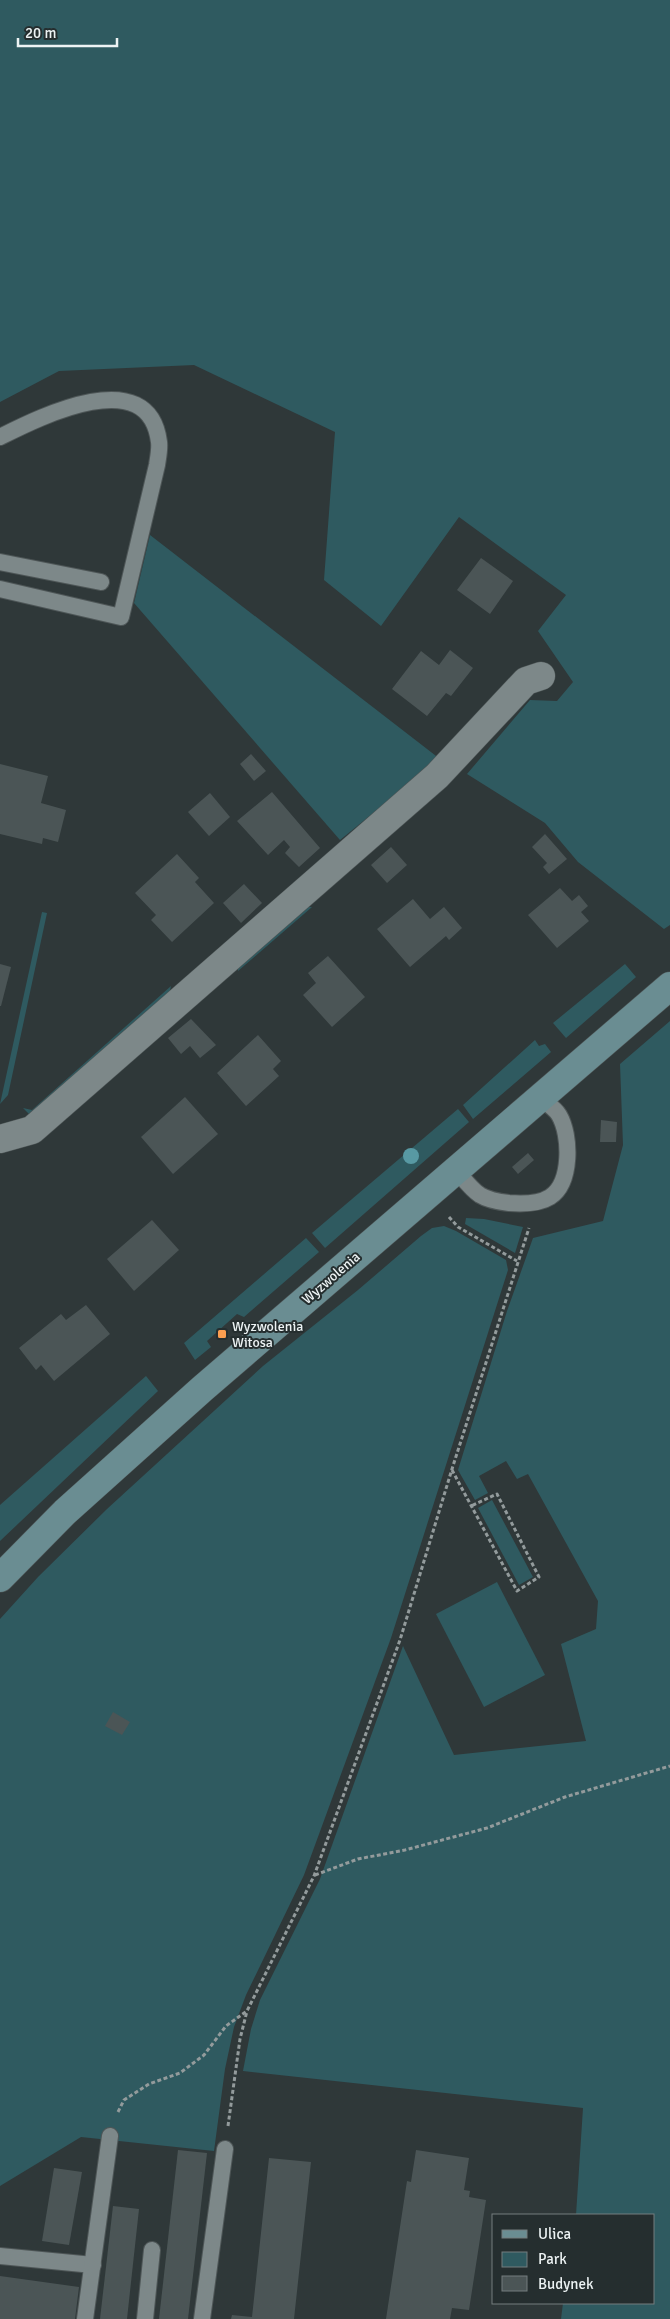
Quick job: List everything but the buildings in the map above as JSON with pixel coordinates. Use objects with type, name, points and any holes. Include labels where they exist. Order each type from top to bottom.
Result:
[{"type":"street","points":[[0,1140],[32,1130],[437,776],[526,681],[541,676]]},
{"type":"street","name":"Wyzwolenia","points":[[0,1578],[65,1512],[112,1470],[670,986]]},
{"type":"lane","points":[[0,437],[36,419],[81,403],[121,400],[137,405],[146,412],[154,426],[159,443],[157,465],[121,618],[0,589]]},
{"type":"lane","points":[[0,562],[101,582]]},
{"type":"lane","points":[[456,1170],[480,1195],[497,1202],[517,1204],[535,1202],[551,1197],[561,1185],[567,1168],[568,1151],[565,1131],[559,1114],[540,1097]]},
{"type":"lane","points":[[86,2319],[110,2136]]},
{"type":"lane","points":[[202,2319],[225,2149]]},
{"type":"lane","points":[[145,2319],[152,2250]]},
{"type":"lane","points":[[0,2256],[93,2265]]},
{"type":"path","points":[[448,1216],[458,1227],[518,1261]]},
{"type":"path","points":[[225,2149],[240,2039],[247,2011],[314,1876],[400,1640],[530,1225]]},
{"type":"path","points":[[452,1469],[471,1506],[517,1591],[540,1578],[497,1494],[471,1506]]},
{"type":"path","points":[[314,1876],[358,1859],[448,1839],[487,1828],[565,1797],[670,1766]]},
{"type":"path","points":[[110,2136],[114,2118],[124,2100],[149,2084],[180,2073],[204,2055],[226,2026],[247,2011]]},
{"type":"green space","points":[[0,0],[670,0],[670,925],[664,929],[578,862],[545,823],[467,774],[530,700],[557,701],[573,682],[538,631],[566,595],[459,517],[381,626],[324,580],[335,432],[194,365],[59,371],[0,402]]},
{"type":"green space","points":[[150,535],[440,759],[340,840],[134,603]]},
{"type":"green space","points":[[305,907],[312,907],[238,971],[238,965]]},
{"type":"green space","points":[[42,912],[47,913],[8,1095],[0,1104]]},
{"type":"green space","points":[[625,964],[636,977],[566,1038],[553,1023]]},
{"type":"green space","points":[[171,986],[168,1000],[31,1116],[23,1108],[32,1110]]},
{"type":"green space","points":[[670,1021],[670,2319],[561,2319],[563,2304],[655,2304],[655,2214],[576,2214],[583,2108],[243,2071],[251,2029],[260,2000],[320,1879],[403,1646],[454,1755],[586,1741],[561,1644],[596,1629],[598,1601],[528,1474],[517,1479],[506,1461],[479,1476],[488,1493],[475,1500],[458,1470],[507,1311],[533,1238],[603,1221],[623,1145],[620,1064]]},
{"type":"green space","points":[[535,1040],[539,1046],[545,1044],[551,1052],[473,1119],[463,1105]]},
{"type":"green space","points":[[458,1109],[469,1122],[325,1248],[312,1233]]},
{"type":"green space","points":[[466,1218],[484,1219],[523,1227],[515,1253],[465,1224]]},
{"type":"green space","points":[[444,1226],[506,1260],[508,1270],[391,1638],[304,1875],[246,1995],[234,2027],[225,2069],[214,2151],[81,2137],[0,2186],[0,1619],[38,1577],[107,1509],[263,1366],[358,1290],[421,1236],[432,1228]]},
{"type":"green space","points":[[306,1238],[319,1252],[244,1317],[237,1314],[207,1341],[211,1347],[195,1360],[184,1343]]},
{"type":"green space","points":[[146,1376],[158,1391],[0,1541],[0,1505]]},
{"type":"green space","points":[[492,1500],[533,1577],[519,1585],[478,1508]]},
{"type":"green space","points":[[497,1582],[545,1675],[484,1707],[436,1614]]},
{"type":"place","name":"Wyzwolenia Witosa","points":[[222,1334]]}]
